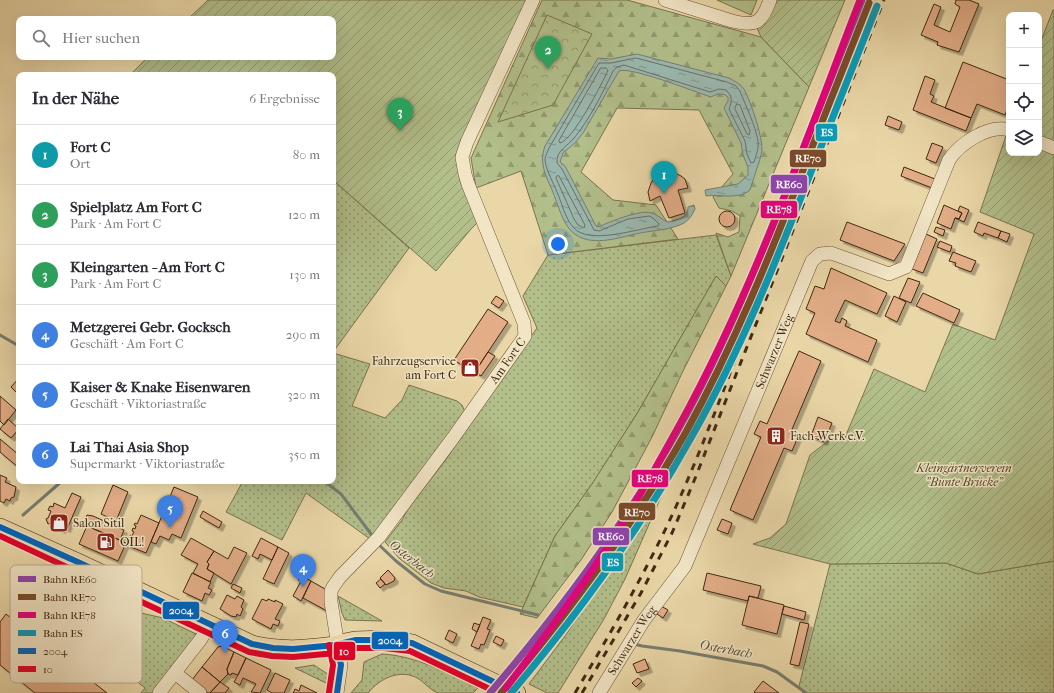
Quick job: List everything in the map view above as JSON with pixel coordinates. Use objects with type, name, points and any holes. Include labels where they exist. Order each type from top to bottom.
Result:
[{"type":"main road","points":[[0,527],[82,565]]},
{"type":"main road","points":[[142,593],[252,644],[267,648],[291,649],[337,644],[356,640],[397,640],[421,646],[517,693]]},
{"type":"street","name":"Am Fort C","points":[[337,693],[341,665],[331,602],[331,591],[340,577],[377,540],[453,438],[525,336],[524,323],[468,184],[462,157],[476,120],[533,0]]},
{"type":"street","points":[[665,0],[732,21],[750,24],[758,22],[766,12],[770,0]]},
{"type":"street","name":"Schwarzer Weg","points":[[599,693],[644,620],[659,598],[672,585],[685,566],[812,261],[820,254],[830,253],[889,274],[906,267],[953,153],[969,141],[986,132],[997,129],[1006,130]]},
{"type":"street","points":[[1042,143],[1054,148]]},
{"type":"street","points":[[159,693],[201,639],[210,624]]},
{"type":"street","points":[[175,673],[200,693]]},
{"type":"green space","points":[[208,0],[528,0],[463,140],[477,223],[436,271],[336,183],[336,72],[133,72],[145,60],[336,60],[336,16],[191,16]]},
{"type":"green space","points":[[542,0],[627,0],[761,37],[809,87],[731,276],[716,233],[728,237],[739,232],[740,216],[732,211],[719,208],[713,197],[733,174],[699,110],[617,108],[581,172],[613,200],[656,205],[678,239],[548,255],[521,171],[476,188],[471,158]]},
{"type":"green space","points":[[717,0],[757,0],[751,15]]},
{"type":"green space","points":[[772,0],[845,0],[809,87],[761,37],[756,26]]},
{"type":"green space","name":"Kleingärtnerverein \"Bunte Brücke\"","points":[[1054,10],[1054,561],[978,574],[946,563],[830,564],[753,544],[770,538],[786,524],[810,455],[832,438],[843,442],[874,369],[925,392],[953,324],[995,340],[1034,234],[980,212],[1006,136],[1006,156],[1042,156],[1042,38]]},
{"type":"green space","points":[[547,15],[592,34],[553,105],[498,122]]},
{"type":"green space","points":[[336,183],[409,248],[336,348]]},
{"type":"green space","points":[[716,235],[731,276],[726,286],[716,276],[638,412],[592,484],[555,536],[523,607],[479,597],[466,591],[444,588],[431,583],[400,559],[385,542],[447,458],[537,328],[523,296],[548,255]]},
{"type":"green space","points":[[716,276],[726,286],[683,371],[652,437],[612,512],[581,560],[537,618],[520,614],[555,536],[592,484],[638,412]]},
{"type":"green space","points":[[336,354],[370,364],[352,406],[385,418],[402,400],[409,385],[457,401],[462,405],[465,412],[370,539],[306,493],[282,540],[226,512],[241,484],[336,484]]},
{"type":"green space","points":[[679,456],[625,579],[604,619],[558,693],[547,693],[529,684],[565,636],[609,571]]},
{"type":"green space","points":[[1054,561],[1054,693],[803,693],[799,686],[830,564],[946,563],[978,574]]},
{"type":"green space","points":[[338,596],[382,621],[345,620]]},
{"type":"green space","points":[[142,613],[163,618],[196,634],[196,637],[153,693],[141,693],[145,688],[139,683],[142,683]]},
{"type":"green space","points":[[382,654],[395,655],[432,666],[478,688],[473,693],[439,693],[434,691],[419,679],[405,674],[391,676],[385,679],[378,683],[368,693],[351,693],[362,680],[364,662]]},
{"type":"green space","points":[[314,665],[329,675],[328,684],[295,668]]},
{"type":"water","points":[[637,54],[729,78],[741,86],[750,102],[759,129],[762,145],[760,160],[750,190],[735,196],[706,196],[705,190],[738,184],[748,175],[748,167],[743,155],[741,143],[724,108],[728,101],[728,97],[724,94],[720,94],[711,97],[636,72],[625,70],[619,71],[583,133],[575,143],[563,153],[560,162],[565,166],[596,226],[598,227],[625,217],[647,212],[652,213],[668,222],[684,216],[688,211],[688,207],[694,205],[695,209],[691,217],[684,223],[663,230],[608,240],[599,241],[583,239],[571,231],[561,215],[547,179],[543,163],[543,152],[545,146],[598,58],[611,59]]},
{"type":"building","points":[[956,0],[969,0],[979,4],[959,52],[937,45],[938,42],[921,35],[934,4],[941,7],[934,25],[950,32],[960,7],[955,4]]},
{"type":"building","points":[[963,62],[1006,79],[1005,115],[977,104],[971,118],[945,108]]},
{"type":"building","points":[[925,76],[935,80],[930,94],[934,96],[931,102],[971,118],[966,131],[913,110]]},
{"type":"building","points":[[888,116],[902,122],[899,130],[885,125]]},
{"type":"building","points":[[932,143],[943,147],[936,163],[926,159]]},
{"type":"building","points":[[904,167],[935,179],[932,188],[901,176]]},
{"type":"building","points":[[668,172],[675,173],[685,179],[688,188],[678,190],[685,213],[669,218],[660,196],[650,201],[648,192],[654,178]]},
{"type":"building","points":[[944,205],[962,213],[959,219],[955,218],[951,229],[937,223]]},
{"type":"building","points":[[960,206],[969,210],[964,222],[955,218],[959,219],[962,213],[958,211]]},
{"type":"building","points":[[727,211],[734,216],[735,219],[730,226],[727,227],[720,222],[719,219],[724,212]]},
{"type":"building","points":[[847,222],[905,244],[894,261],[840,240]]},
{"type":"building","points":[[978,222],[1001,231],[998,238],[984,233],[983,236],[974,232]]},
{"type":"building","points":[[936,227],[945,230],[943,236],[934,232]]},
{"type":"building","points":[[1001,231],[1010,234],[1007,242],[998,238]]},
{"type":"building","points":[[926,234],[937,239],[923,273],[912,269]]},
{"type":"building","points":[[940,241],[952,246],[950,252],[937,247]]},
{"type":"building","points":[[953,252],[976,261],[971,272],[955,266],[956,263],[949,261]]},
{"type":"building","points":[[831,268],[887,293],[877,314],[845,300],[835,321],[840,323],[842,318],[847,321],[845,326],[877,340],[868,362],[806,334],[815,313],[806,309],[815,286],[824,289]]},
{"type":"building","points":[[908,278],[920,282],[911,303],[899,298]]},
{"type":"building","points":[[923,293],[960,310],[954,323],[916,306]]},
{"type":"building","points":[[496,296],[504,301],[499,308],[491,303]]},
{"type":"building","points":[[894,296],[906,302],[897,322],[885,316]]},
{"type":"building","points":[[488,309],[508,322],[474,373],[454,360]]},
{"type":"building","name":"Fach-Werk e.V.","points":[[799,351],[821,361],[790,434],[798,437],[792,451],[784,448],[753,520],[730,510],[761,437],[754,434],[760,421],[767,424]]},
{"type":"building","points":[[488,352],[495,356],[481,376],[475,372]]},
{"type":"building","points":[[16,381],[16,392],[11,387]]},
{"type":"building","points":[[0,396],[16,410],[4,425],[0,421]]},
{"type":"building","points":[[818,417],[832,423],[824,442],[811,436]]},
{"type":"building","points":[[8,419],[16,426],[16,432],[11,438],[0,429]]},
{"type":"building","points":[[0,439],[16,452],[16,465],[0,452]]},
{"type":"building","points":[[0,475],[7,478],[5,482],[16,487],[14,497],[11,498],[10,501],[6,499],[4,503],[0,501]]},
{"type":"building","points":[[113,485],[128,492],[116,521],[101,514]]},
{"type":"building","points":[[174,487],[198,497],[181,538],[172,534],[169,540],[160,536],[156,544],[151,542]]},
{"type":"building","points":[[72,493],[81,497],[67,529],[63,527],[62,530],[50,523],[48,524],[46,519],[51,511],[48,510],[50,506],[53,507],[54,503],[65,508]]},
{"type":"building","points":[[203,511],[222,522],[219,528],[200,517]]},
{"type":"building","points":[[87,515],[93,516],[124,530],[120,540],[83,525]]},
{"type":"building","points":[[141,515],[159,523],[146,553],[126,545],[130,535],[132,536],[134,532],[132,531],[133,528],[135,529],[135,523],[137,524]]},
{"type":"building","points":[[722,519],[732,523],[728,534],[717,530]]},
{"type":"building","points":[[87,526],[126,543],[118,561],[79,544]]},
{"type":"building","points":[[191,538],[214,551],[207,562],[209,564],[207,569],[214,573],[210,582],[193,573],[198,564],[181,555]]},
{"type":"building","points":[[261,538],[278,547],[272,560],[260,554],[258,559],[252,556]]},
{"type":"building","points":[[234,547],[247,553],[231,584],[207,569],[209,564],[207,562],[214,551],[228,559]]},
{"type":"building","points":[[278,547],[289,553],[274,584],[263,579]]},
{"type":"building","points":[[388,570],[395,578],[394,581],[386,585],[380,578]]},
{"type":"building","points":[[192,573],[211,582],[208,588],[212,590],[209,595],[205,593],[202,601],[183,592]]},
{"type":"building","points":[[707,573],[761,586],[758,598],[749,596],[748,601],[703,590]]},
{"type":"building","points":[[302,576],[311,581],[301,601],[293,596],[301,581],[298,580]]},
{"type":"building","points":[[381,579],[385,584],[380,588],[376,583]]},
{"type":"building","points":[[311,581],[325,589],[327,611],[303,598]]},
{"type":"building","points":[[233,584],[242,588],[240,593],[231,588]]},
{"type":"building","points":[[227,595],[235,599],[237,596],[244,600],[241,607],[243,609],[240,616],[237,614],[236,617],[231,616],[220,609]]},
{"type":"building","points":[[749,596],[784,605],[777,634],[742,625]]},
{"type":"building","points":[[262,599],[267,601],[268,599],[275,602],[275,600],[283,604],[275,619],[280,621],[278,626],[273,624],[271,629],[252,619]]},
{"type":"building","points":[[661,606],[668,610],[663,618],[657,614]]},
{"type":"building","points":[[784,606],[806,612],[804,620],[782,614]]},
{"type":"building","points":[[6,614],[10,617],[10,673],[0,665],[0,622]]},
{"type":"building","points":[[483,617],[491,620],[487,629],[490,630],[484,645],[481,644],[479,649],[471,646]]},
{"type":"building","points":[[800,622],[809,624],[799,666],[790,664]]},
{"type":"building","points":[[474,623],[480,625],[477,632],[472,629]]},
{"type":"building","points":[[449,630],[457,634],[453,643],[445,639]]},
{"type":"building","points":[[496,636],[504,640],[501,646],[493,642]]},
{"type":"building","points":[[222,646],[234,652],[227,669],[228,674],[220,682],[202,667],[218,647]]},
{"type":"building","points":[[234,652],[246,658],[238,675],[232,673],[231,675],[228,674],[227,669]]},
{"type":"building","points":[[246,658],[271,670],[260,693],[251,692],[256,684],[243,678],[240,685],[234,682]]},
{"type":"building","points":[[645,659],[649,669],[637,673],[633,664]]},
{"type":"building","points":[[202,667],[220,682],[210,693],[192,680]]},
{"type":"building","points":[[275,673],[290,680],[284,693],[272,693],[267,690]]},
{"type":"building","points":[[638,678],[642,681],[636,687],[632,683]]},
{"type":"building","points":[[763,681],[779,693],[754,692]]},
{"type":"building","points":[[220,682],[229,688],[225,693],[210,693]]},
{"type":"building","points":[[22,683],[94,683],[107,693],[35,693]]},
{"type":"building","points":[[301,685],[317,693],[293,693],[295,689],[299,691]]},
{"type":"waterway","name":"Osterbach","points":[[0,335],[16,344]]},
{"type":"waterway","points":[[23,515],[59,484]]},
{"type":"waterway","name":"Osterbach","points":[[328,484],[341,494],[374,538]]},
{"type":"waterway","name":"Osterbach","points":[[377,543],[396,561],[425,584],[441,591],[538,615]]},
{"type":"waterway","name":"Osterbach","points":[[634,644],[763,666],[777,672],[806,693]]},
{"type":"railway","points":[[806,178],[876,0]]},
{"type":"railway","points":[[582,693],[641,593],[672,533],[694,481],[884,0]]},
{"type":"railway","points":[[575,693],[611,632],[667,526],[704,441],[760,297]]},
{"type":"rail line","name":"RE78","points":[[506,688],[589,575],[613,538],[659,463],[707,373],[732,321],[777,215],[860,0]]},
{"type":"rail line","name":"RE60","points":[[490,693],[567,598],[615,532],[659,463],[679,428],[713,362],[744,295],[862,0]]},
{"type":"rail line","name":"RE70","points":[[501,693],[552,631],[600,567],[666,467],[686,432],[720,367],[750,301],[869,3]]},
{"type":"rail line","name":"ES","points":[[511,693],[561,632],[608,569],[652,504],[710,404],[727,371],[772,270],[877,6]]},
{"type":"transit line","name":"2004","points":[[0,527],[84,565]]},
{"type":"transit line","name":"10","points":[[0,536],[62,565]]},
{"type":"transit line","name":"2004","points":[[142,592],[252,644],[273,648],[293,649],[335,645],[356,640],[384,640],[412,643],[517,693]]},
{"type":"transit line","name":"10","points":[[142,602],[249,652],[272,656],[293,657],[336,653],[357,648],[384,648],[410,651],[498,693]]},
{"type":"transit line","name":"2004","points":[[337,644],[341,665],[337,693]]},
{"type":"transit line","name":"10","points":[[329,645],[333,665],[329,692]]},
{"type":"place","name":"Spielplatz Am Fort C","points":[[548,69]]},
{"type":"place","name":"Kleingarten - Am Fort C","points":[[400,131]]},
{"type":"place","name":"Fort C","points":[[664,194]]},
{"type":"place","name":"Fahrzeugservice am Fort C","points":[[470,368]]},
{"type":"place","name":"Fach-Werk e.V.","points":[[776,436]]},
{"type":"place","name":"Salon Sitil","points":[[59,523]]},
{"type":"place","name":"Kaiser & Knake Eisenwaren","points":[[170,528]]},
{"type":"place","name":"OIL!","points":[[106,542]]},
{"type":"place","name":"Metzgerei Gebr. Gocksch","points":[[303,587]]},
{"type":"place","name":"Lai Thai Asia Shop","points":[[225,653]]}]
